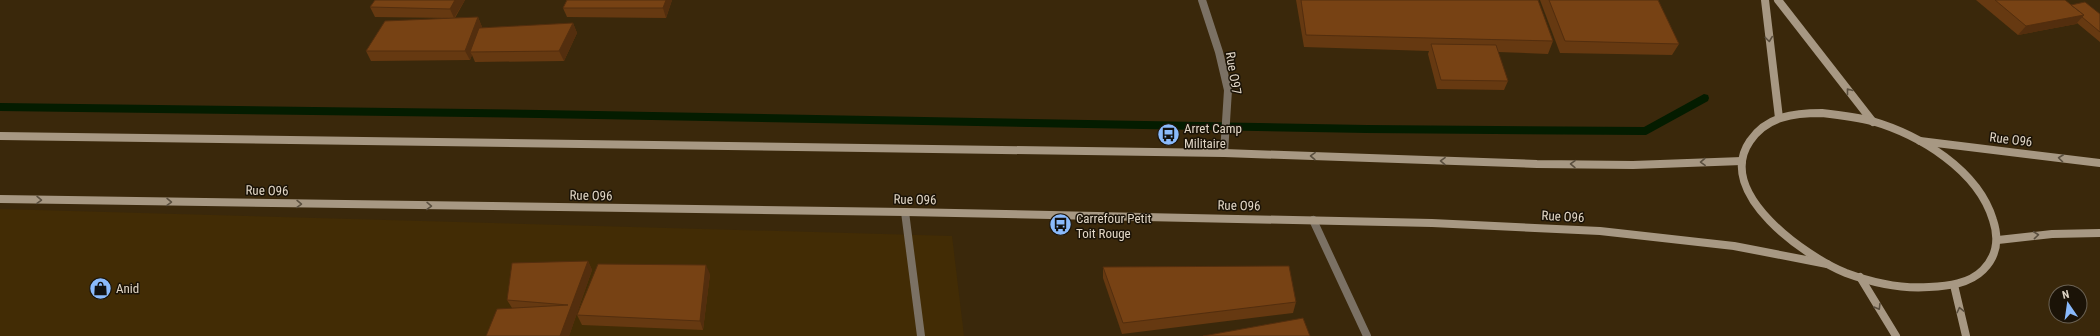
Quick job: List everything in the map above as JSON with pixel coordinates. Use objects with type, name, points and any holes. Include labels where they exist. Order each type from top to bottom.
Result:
[{"type":"main road","points":[[1765,0],[1779,118]]},
{"type":"main road","points":[[1778,0],[1873,122]]},
{"type":"main road","points":[[1822,113],[1847,116],[1873,122],[1918,140],[1944,157],[1967,176],[1984,198],[1995,219],[1998,240],[1992,259],[1978,275],[1954,285],[1926,288],[1894,286],[1860,277],[1828,264],[1798,246],[1774,225],[1755,203],[1745,181],[1742,161],[1747,143],[1760,128],[1779,118],[1799,114],[1822,113]]},
{"type":"main road","points":[[0,136],[1224,153],[1537,164],[1633,165],[1742,161]]},
{"type":"main road","name":"Rue O96","points":[[1918,140],[2100,163]]},
{"type":"main road","name":"Rue O96","points":[[0,199],[905,212],[1313,220],[1600,231],[1734,246],[1828,264]]},
{"type":"main road","points":[[1998,240],[2052,234],[2100,233]]},
{"type":"main road","points":[[1860,277],[1896,336]]},
{"type":"main road","points":[[1954,285],[1966,336]]},
{"type":"street","name":"Rue O97","points":[[1202,0],[1219,52],[1228,90],[1224,153]]},
{"type":"street","points":[[905,212],[921,336]]},
{"type":"street","points":[[1313,220],[1367,336]]},
{"type":"shaded area","points":[[0,209],[952,236],[964,336],[0,336]]},
{"type":"building","points":[[375,0],[455,0],[450,9],[370,7]]},
{"type":"building","points":[[567,0],[666,0],[663,8],[563,8]]},
{"type":"building","points":[[1301,0],[1538,0],[1553,41],[1306,35]]},
{"type":"building","points":[[1549,0],[1658,0],[1679,44],[1565,41]]},
{"type":"building","points":[[1995,0],[2065,0],[2084,15],[2026,26]]},
{"type":"building","points":[[2085,2],[2100,14],[2100,32],[2082,17],[2084,15],[2071,5]]},
{"type":"building","points":[[478,17],[465,51],[366,51],[385,21]]},
{"type":"building","points":[[573,23],[559,51],[470,52],[479,28]]},
{"type":"building","points":[[1431,44],[1496,45],[1508,81],[1441,80]]},
{"type":"building","points":[[588,261],[560,336],[486,336],[497,309],[568,305],[507,300],[512,263]]},
{"type":"building","points":[[598,264],[706,265],[700,321],[577,315]]},
{"type":"building","points":[[1289,266],[1296,302],[1123,323],[1103,267]]},
{"type":"building","points":[[1303,318],[1310,336],[1203,336]]},
{"type":"waterway","points":[[0,107],[540,114],[1367,129],[1646,131],[1704,98]]},
{"type":"place","name":"Arret Camp Militaire","points":[[1168,135]]},
{"type":"place","name":"Carrefour Petit Toit Rouge","points":[[1060,225]]},
{"type":"place","name":"Anid","points":[[100,288]]}]
